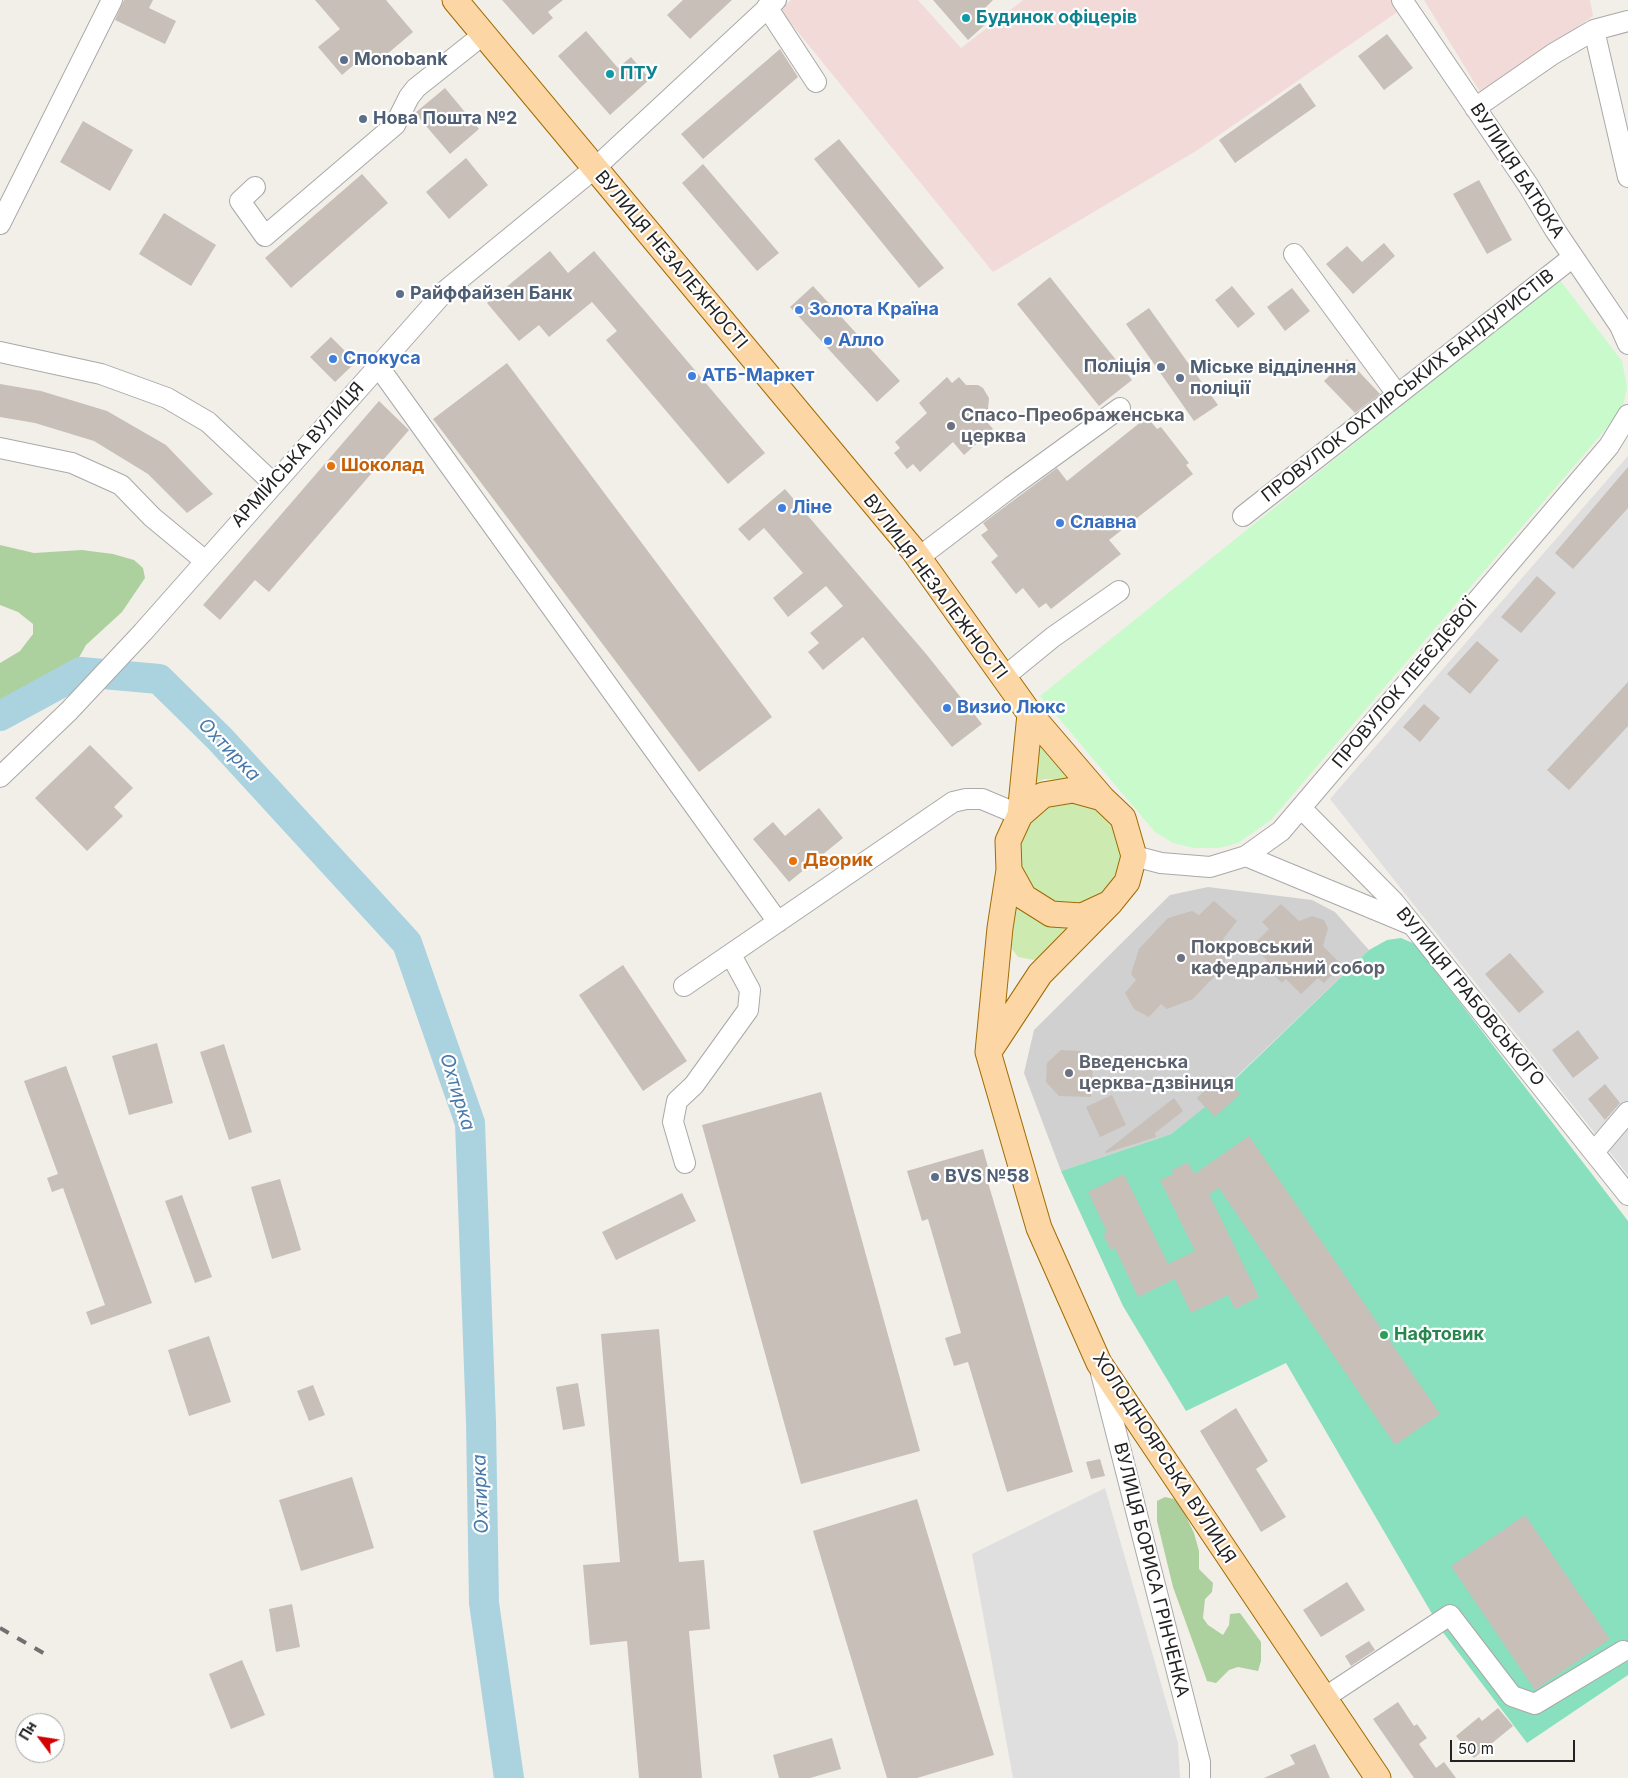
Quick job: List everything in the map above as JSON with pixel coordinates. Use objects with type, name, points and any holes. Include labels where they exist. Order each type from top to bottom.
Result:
[{"type":"main road","name":"ВУЛИЦЯ НЕЗАЛЕЖНОСТІ","points":[[455,0],[918,558],[1030,714],[1102,798]]},
{"type":"main road","points":[[988,1052],[1000,928],[1009,870],[1008,841],[1020,815],[1030,714]]},
{"type":"main road","points":[[988,1052],[1040,974],[1110,903],[1127,882],[1134,856],[1124,818],[1102,798],[1073,790],[1044,796],[1020,815]]},
{"type":"main road","points":[[1009,870],[1024,897],[1051,914],[1082,916],[1110,903]]},
{"type":"main road","name":"ХОЛОДНОЯРСЬКА ВУЛИЦЯ","points":[[988,1052],[1039,1228],[1099,1363],[1378,1778]]},
{"type":"street","points":[[0,224],[112,0]]},
{"type":"street","name":"ВУЛИЦЯ БАТЮКА","points":[[1402,0],[1528,185],[1573,257],[1620,326],[1628,344]]},
{"type":"street","points":[[772,4],[816,82]]},
{"type":"street","name":"АРМІЙСЬКА ВУЛИЦЯ","points":[[0,777],[69,711],[143,632],[204,560],[444,291],[594,168],[772,4]]},
{"type":"street","points":[[1475,108],[1553,54],[1594,30],[1628,21]]},
{"type":"street","points":[[1594,30],[1628,177]]},
{"type":"street","points":[[255,187],[240,201],[265,236],[395,125],[409,97],[416,88],[484,34]]},
{"type":"street","points":[[1294,254],[1398,394]]},
{"type":"street","name":"ПРОВУЛОК ОХТИРСЬКИХ БАНДУРИСТІВ","points":[[1243,516],[1573,257]]},
{"type":"street","points":[[0,352],[101,374],[167,398],[208,422],[273,483]]},
{"type":"street","points":[[378,366],[778,922]]},
{"type":"street","points":[[918,558],[1011,487],[1120,408]]},
{"type":"street","name":"ПРОВУЛОК ЛЕБЄДЄВОЇ","points":[[1134,856],[1161,863],[1210,867],[1246,856],[1281,831],[1609,446],[1628,415]]},
{"type":"street","points":[[0,448],[72,463],[121,485],[152,517],[204,560]]},
{"type":"street","points":[[1004,677],[1053,637],[1119,591]]},
{"type":"street","points":[[684,986],[731,956],[954,802],[966,799],[982,800],[1020,815]]},
{"type":"street","name":"ВУЛИЦЯ ГРАБОВСЬКОГО","points":[[1301,808],[1394,902],[1628,1195]]},
{"type":"street","points":[[1246,856],[1412,925]]},
{"type":"street","points":[[685,1163],[672,1122],[677,1101],[694,1085],[748,1010],[750,990],[731,956]]},
{"type":"street","points":[[1594,1152],[1628,1112]]},
{"type":"street","name":"ВУЛИЦЯ БОРИСА ГРІНЧЕНКА","points":[[1099,1363],[1200,1762],[1200,1778]]},
{"type":"street","points":[[1324,1698],[1450,1615],[1512,1696],[1535,1704],[1623,1651]]},
{"type":"shaded area","points":[[791,0],[918,0],[961,48],[1023,0],[1402,0],[1406,6],[1196,151],[993,272],[780,10]]},
{"type":"shaded area","points":[[1424,0],[1590,0],[1593,16],[1482,95]]},
{"type":"shaded area","points":[[1628,456],[1628,1175],[1330,799]]},
{"type":"shaded area","points":[[1208,887],[1312,900],[1335,912],[1369,950],[1230,1083],[1222,1075],[1206,1107],[1171,1134],[1061,1171],[1024,1073],[1034,1030],[1170,895]]},
{"type":"shaded area","points":[[1105,1488],[1178,1743],[1180,1778],[1013,1778],[972,1554]]},
{"type":"green space","points":[[1559,279],[1622,361],[1627,387],[1622,410],[1271,820],[1238,843],[1219,848],[1194,848],[1173,843],[1155,832],[1040,696]]},
{"type":"green space","points":[[0,545],[34,553],[82,550],[113,554],[134,560],[143,568],[145,578],[122,612],[86,645],[62,688],[23,720],[9,700],[0,700],[0,663],[20,651],[33,634],[33,624],[18,612],[0,605]]},
{"type":"green space","points":[[1042,738],[1076,780],[1045,779],[1031,784]]},
{"type":"green space","points":[[1071,801],[1090,805],[1107,816],[1118,833],[1122,852],[1118,871],[1107,888],[1090,899],[1071,903],[1052,899],[1035,888],[1024,871],[1020,852],[1024,833],[1035,816],[1052,805]]},
{"type":"green space","points":[[1012,901],[1066,926],[1067,930],[1043,955],[1034,960],[1018,957],[1012,949],[1009,938]]},
{"type":"green space","name":"Нафтовик","points":[[1401,938],[1415,944],[1628,1221],[1628,1675],[1527,1743],[1442,1631],[1286,1363],[1186,1411],[1123,1306],[1061,1171],[1171,1134],[1205,1107],[1197,1098],[1222,1075],[1231,1083],[1369,950],[1387,940]]},
{"type":"green space","points":[[1165,1497],[1174,1499],[1181,1506],[1194,1533],[1199,1551],[1199,1569],[1213,1583],[1212,1592],[1205,1599],[1203,1618],[1208,1625],[1223,1635],[1229,1625],[1230,1614],[1240,1613],[1261,1642],[1261,1661],[1258,1671],[1238,1667],[1229,1670],[1216,1683],[1207,1681],[1173,1587],[1157,1521],[1157,1501]]},
{"type":"building","points":[[124,0],[153,0],[149,8],[176,21],[165,44],[115,20]]},
{"type":"building","points":[[315,0],[386,0],[413,32],[372,67],[363,57],[342,75],[318,47],[340,29]]},
{"type":"building","points":[[502,0],[563,0],[548,12],[553,18],[533,35]]},
{"type":"building","points":[[683,0],[732,0],[690,39],[667,15]]},
{"type":"building","name":"Будинок офіцерів","points":[[933,0],[993,0],[979,14],[988,22],[968,40]]},
{"type":"building","name":"ПТУ","points":[[586,31],[618,68],[631,57],[650,79],[610,115],[558,56]]},
{"type":"building","points":[[1387,34],[1413,68],[1384,90],[1358,56]]},
{"type":"building","points":[[780,49],[798,77],[703,159],[681,134]]},
{"type":"building","points":[[1300,83],[1316,106],[1235,163],[1219,140]]},
{"type":"building","points":[[445,88],[479,129],[450,154],[415,113]]},
{"type":"building","points":[[83,121],[133,150],[110,191],[60,162]]},
{"type":"building","points":[[839,139],[944,268],[919,288],[814,159]]},
{"type":"building","points":[[466,158],[488,185],[449,219],[426,192]]},
{"type":"building","points":[[703,164],[779,253],[757,271],[682,183]]},
{"type":"building","points":[[362,174],[388,203],[291,288],[265,258]]},
{"type":"building","points":[[1479,180],[1512,240],[1487,254],[1453,194]]},
{"type":"building","points":[[164,213],[216,245],[191,286],[139,254]]},
{"type":"building","points":[[1384,243],[1395,256],[1353,294],[1326,264],[1347,246],[1362,262]]},
{"type":"building","points":[[550,251],[568,273],[594,251],[765,453],[728,484],[606,340],[617,331],[592,302],[549,337],[539,325],[519,341],[487,303]]},
{"type":"building","points":[[1050,277],[1132,380],[1099,406],[1017,304]]},
{"type":"building","points":[[813,286],[900,381],[877,402],[790,307]]},
{"type":"building","points":[[1232,286],[1255,314],[1238,328],[1215,300]]},
{"type":"building","points":[[1292,288],[1310,311],[1285,331],[1267,307]]},
{"type":"building","points":[[1149,308],[1218,405],[1194,421],[1126,324]]},
{"type":"building","name":"Спокуса","points":[[331,337],[356,362],[335,382],[310,357]]},
{"type":"building","points":[[1347,359],[1380,394],[1355,413],[1324,381]]},
{"type":"building","points":[[507,363],[772,717],[699,772],[433,419]]},
{"type":"building","name":"Спасо-Преображенська церква","points":[[947,377],[952,383],[959,377],[966,385],[978,385],[983,388],[989,398],[988,409],[994,416],[987,422],[993,429],[964,455],[953,442],[920,472],[913,464],[907,469],[894,453],[900,448],[895,442],[927,413],[919,403]]},
{"type":"building","points":[[0,384],[41,391],[107,411],[166,445],[213,494],[187,513],[148,474],[94,441],[35,423],[0,417]]},
{"type":"building","points":[[379,401],[409,430],[269,592],[255,580],[220,620],[203,605]]},
{"type":"building","points":[[1147,417],[1157,429],[1161,427],[1189,463],[1186,465],[1193,474],[1109,540],[1121,554],[1051,609],[1046,603],[1039,608],[1023,588],[1016,594],[991,562],[998,556],[981,535],[988,530],[983,523],[1057,468],[1067,481]]},
{"type":"building","points":[[1628,467],[1628,508],[1573,569],[1555,553]]},
{"type":"building","points":[[785,489],[927,655],[982,724],[952,747],[863,637],[823,670],[808,652],[819,643],[810,633],[843,606],[826,586],[788,617],[773,598],[803,573],[764,528],[749,541],[738,529]]},
{"type":"building","points":[[1537,576],[1556,593],[1521,633],[1501,617]]},
{"type":"building","points":[[1477,641],[1499,660],[1470,694],[1447,674]]},
{"type":"building","points":[[1628,682],[1628,726],[1569,790],[1547,770]]},
{"type":"building","points":[[1424,704],[1440,718],[1420,742],[1403,727]]},
{"type":"building","points":[[90,745],[133,788],[114,807],[123,816],[87,851],[35,798]]},
{"type":"building","name":"Дворик","points":[[819,808],[843,838],[789,882],[753,839],[773,822],[785,836]]},
{"type":"building","name":"Покровський кафедральний собор","points":[[1214,901],[1237,921],[1223,939],[1229,945],[1223,967],[1193,999],[1167,1009],[1161,1004],[1149,1017],[1134,1009],[1125,993],[1136,980],[1131,974],[1139,949],[1168,918],[1192,911],[1199,915]]},
{"type":"building","points":[[1281,904],[1299,921],[1312,916],[1324,920],[1328,928],[1323,946],[1342,965],[1324,983],[1318,978],[1301,994],[1286,979],[1282,983],[1263,964],[1267,960],[1252,946],[1269,929],[1262,922]]},
{"type":"building","points":[[1510,953],[1544,992],[1519,1013],[1485,974]]},
{"type":"building","points":[[623,965],[687,1061],[643,1091],[579,995]]},
{"type":"building","points":[[1578,1030],[1599,1058],[1573,1078],[1552,1050]]},
{"type":"building","points":[[157,1043],[173,1103],[129,1115],[112,1056]]},
{"type":"building","points":[[224,1044],[252,1132],[229,1140],[200,1052]]},
{"type":"building","name":"Введенська церква-дзвіниця","points":[[1061,1050],[1080,1051],[1093,1065],[1091,1097],[1059,1096],[1046,1082],[1047,1063]]},
{"type":"building","points":[[66,1066],[152,1303],[91,1325],[86,1312],[105,1305],[63,1188],[52,1192],[47,1178],[58,1174],[24,1081]]},
{"type":"building","points":[[1222,1075],[1240,1094],[1215,1117],[1197,1098]]},
{"type":"building","points":[[1605,1084],[1620,1103],[1605,1120],[1588,1099]]},
{"type":"building","points":[[821,1092],[920,1451],[801,1484],[702,1125]]},
{"type":"building","points":[[1112,1095],[1126,1125],[1100,1137],[1086,1107]]},
{"type":"building","points":[[1174,1098],[1183,1111],[1155,1133],[1156,1137],[1105,1152]]},
{"type":"building","points":[[1249,1136],[1440,1414],[1395,1445],[1219,1188],[1209,1194],[1259,1297],[1235,1309],[1228,1295],[1191,1313],[1175,1279],[1138,1297],[1115,1248],[1111,1250],[1103,1234],[1107,1232],[1088,1192],[1124,1174],[1168,1264],[1195,1251],[1160,1180],[1173,1174],[1172,1170],[1188,1162],[1194,1174]]},
{"type":"building","points":[[983,1149],[991,1178],[987,1179],[1073,1472],[1007,1492],[968,1362],[954,1366],[945,1338],[961,1333],[928,1219],[922,1221],[907,1171]]},
{"type":"building","points":[[280,1179],[301,1250],[272,1259],[251,1187]]},
{"type":"building","points":[[682,1193],[696,1221],[616,1260],[602,1232]]},
{"type":"building","points":[[182,1195],[212,1277],[195,1283],[165,1201]]},
{"type":"building","points":[[659,1329],[679,1562],[704,1560],[710,1629],[689,1631],[702,1778],[639,1778],[627,1641],[590,1645],[583,1565],[620,1562],[601,1334]]},
{"type":"building","points":[[209,1336],[231,1402],[189,1416],[168,1350]]},
{"type":"building","points":[[578,1383],[585,1426],[563,1430],[556,1387]]},
{"type":"building","points":[[313,1385],[325,1415],[309,1421],[297,1391]]},
{"type":"building","points":[[1236,1408],[1268,1461],[1256,1469],[1286,1517],[1261,1532],[1200,1431]]},
{"type":"building","points":[[1100,1459],[1105,1476],[1091,1479],[1086,1462]]},
{"type":"building","points":[[352,1477],[374,1548],[301,1571],[279,1500]]},
{"type":"building","points":[[917,1499],[994,1755],[917,1778],[887,1778],[813,1531]]},
{"type":"building","points":[[1525,1515],[1610,1639],[1535,1690],[1451,1566]]},
{"type":"building","points":[[1347,1582],[1365,1610],[1321,1637],[1303,1610]]},
{"type":"building","points":[[292,1604],[300,1647],[276,1652],[269,1609]]},
{"type":"building","points":[[1369,1641],[1375,1650],[1351,1666],[1345,1656]]},
{"type":"building","points":[[242,1660],[265,1715],[231,1729],[209,1674]]},
{"type":"building","points":[[1398,1702],[1414,1726],[1417,1724],[1427,1738],[1419,1744],[1436,1768],[1444,1762],[1456,1778],[1414,1778],[1373,1719]]},
{"type":"building","points":[[1498,1708],[1513,1726],[1474,1758],[1456,1736],[1479,1717],[1482,1721]]},
{"type":"building","points":[[832,1738],[841,1769],[810,1778],[779,1778],[773,1755]]},
{"type":"building","points":[[1315,1744],[1330,1778],[1264,1778],[1295,1764],[1290,1755]]},
{"type":"waterway","name":"Охтирка","points":[[0,716],[81,672],[159,679],[220,739],[407,943],[470,1123],[481,1422],[484,1603],[509,1778]]},
{"type":"railway","points":[[0,1628],[45,1654]]},
{"type":"place","name":"Будинок офіцерів","points":[[966,18]]},
{"type":"place","name":"Monobank","points":[[344,60]]},
{"type":"place","name":"ПТУ","points":[[610,74]]},
{"type":"place","name":"Нова Пошта №2","points":[[363,119]]},
{"type":"place","name":"Райффайзен Банк","points":[[400,294]]},
{"type":"place","name":"Золота Країна","points":[[799,310]]},
{"type":"place","name":"Алло","points":[[828,341]]},
{"type":"place","name":"Спокуса","points":[[333,359]]},
{"type":"place","name":"Поліція","points":[[1161,367]]},
{"type":"place","name":"АТБ-Маркет","points":[[692,376]]},
{"type":"place","name":"Міське відділення поліції","points":[[1180,378]]},
{"type":"place","name":"Спасо-Преображенська церква","points":[[951,426]]},
{"type":"place","name":"Шоколад","points":[[331,466]]},
{"type":"place","name":"Ліне","points":[[782,508]]},
{"type":"place","name":"Славна","points":[[1060,523]]},
{"type":"place","name":"Визио Люкс","points":[[947,708]]},
{"type":"place","name":"Дворик","points":[[793,861]]},
{"type":"place","name":"Покровський кафедральний собор","points":[[1181,958]]},
{"type":"place","name":"Введенська церква-дзвіниця","points":[[1069,1073]]},
{"type":"place","name":"BVS №58","points":[[935,1177]]},
{"type":"place","name":"Нафтовик","points":[[1384,1335]]}]
